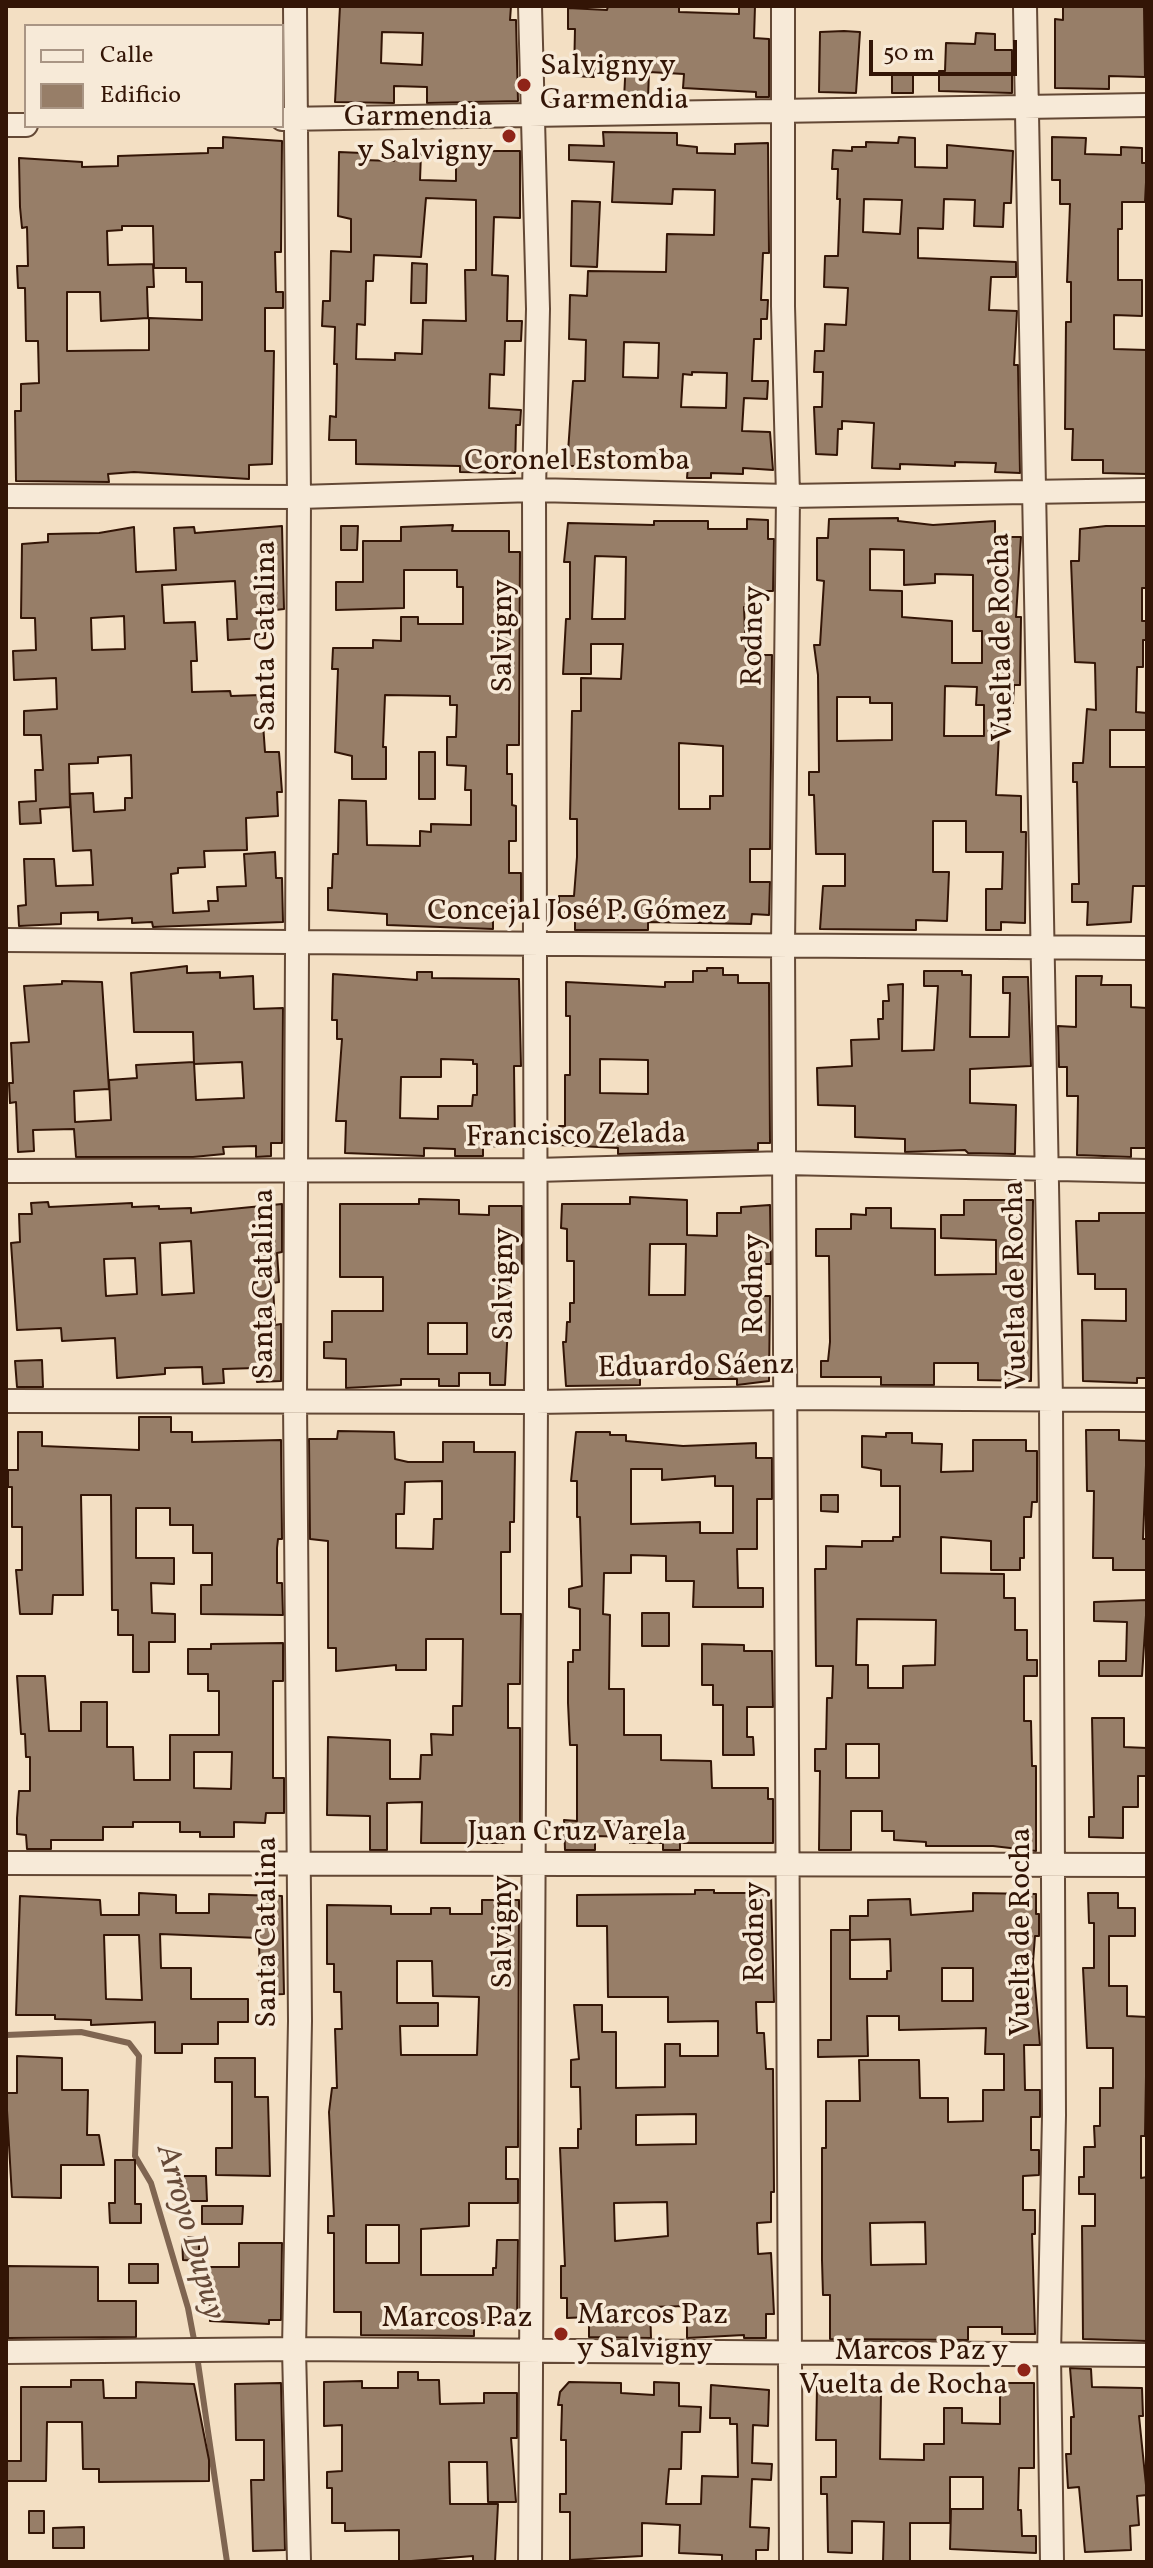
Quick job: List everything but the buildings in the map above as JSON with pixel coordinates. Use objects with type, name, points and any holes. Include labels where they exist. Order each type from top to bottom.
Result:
[{"type":"street","name":"Santa Catalina","points":[[295,6],[288,119],[299,497],[295,1400],[299,1862],[294,2349],[299,2562]]},
{"type":"street","name":"Salvigny","points":[[530,6],[538,309],[534,490],[536,1402],[530,2562]]},
{"type":"street","name":"Rodney","points":[[783,6],[783,306],[788,496],[783,945],[791,2562]]},
{"type":"street","name":"Vuelta de Rocha","points":[[1025,6],[1040,948],[1051,1399],[1054,2115],[1049,2355],[1052,2562]]},
{"type":"street","points":[[288,119],[1147,105]]},
{"type":"street","name":"Coronel Estomba","points":[[6,496],[299,497],[534,490],[788,496],[1147,490]]},
{"type":"street","name":"Concejal José P. Gómez","points":[[6,940],[296,943],[536,941],[1147,948]]},
{"type":"street","name":"Francisco Zelada","points":[[6,1171],[536,1170],[785,1163],[1147,1171]]},
{"type":"street","name":"Eduardo Sáenz","points":[[6,1401],[1147,1400]]},
{"type":"street","name":"Juan Cruz Varela","points":[[6,1863],[1147,1865]]},
{"type":"street","name":"Marcos Paz","points":[[6,2352],[294,2349],[1147,2355]]},
{"type":"waterway","name":"Arroyo Dupuy","points":[[6,2035],[81,2032],[129,2043],[139,2056],[135,2156],[151,2183],[188,2308],[195,2345]]},
{"type":"waterway","name":"Arroyo Dupuy","points":[[197,2356],[227,2562]]},
{"type":"place","name":"Salvigny y Garmendia","points":[[524,85]]},
{"type":"place","name":"Garmendia y Salvigny","points":[[509,136]]},
{"type":"place","name":"Marcos Paz y Salvigny","points":[[561,2334]]},
{"type":"place","name":"Marcos Paz y Vuelta de Rocha","points":[[1024,2370]]}]
